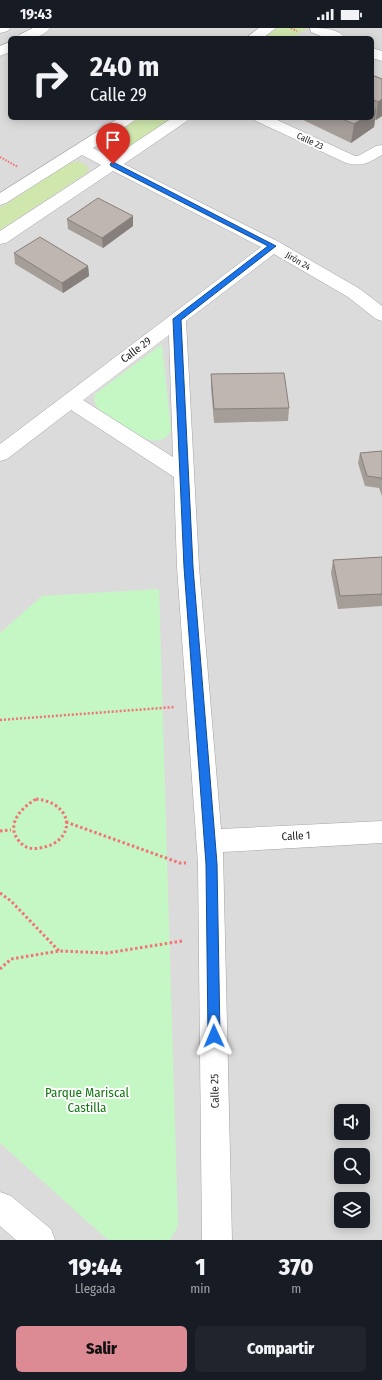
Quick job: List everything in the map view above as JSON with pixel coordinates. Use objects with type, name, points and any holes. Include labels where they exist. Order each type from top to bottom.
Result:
[{"type":"street","points":[[28,36],[43,28]]},
{"type":"street","points":[[256,36],[269,28]]},
{"type":"street","points":[[310,31],[330,36]]},
{"type":"street","points":[[0,200],[125,120]]},
{"type":"street","points":[[0,239],[179,120]]},
{"type":"street","name":"Calle 23","points":[[265,120],[352,160],[361,161],[381,148]]},
{"type":"street","name":"Jirón 24","points":[[81,148],[273,246],[354,293],[382,315]]},
{"type":"street","points":[[381,148],[378,155],[379,162],[382,166]]},
{"type":"street","name":"Calle 29","points":[[0,454],[273,246]]},
{"type":"street","name":"Calle 25","points":[[177,319],[188,567],[211,852],[217,1240]]},
{"type":"street","points":[[70,400],[183,473]]},
{"type":"street","name":"Calle 1","points":[[211,852],[382,832]]},
{"type":"street","points":[[0,1207],[40,1240]]},
{"type":"path","points":[[291,28],[310,31]]},
{"type":"path","points":[[0,720],[200,705]]},
{"type":"path","points":[[36,799],[45,799],[53,802],[64,814],[66,822],[63,834],[58,840],[51,846],[43,848],[35,849],[19,844],[11,830],[11,821],[19,806],[36,799]]},
{"type":"path","points":[[66,822],[180,863],[211,852]]},
{"type":"path","points":[[0,831],[11,830]]},
{"type":"path","points":[[0,894],[11,901],[59,951]]},
{"type":"path","points":[[0,969],[11,959],[59,951],[107,953],[182,941]]},
{"type":"shaded area","points":[[0,28],[382,28],[382,1240],[0,1240]]},
{"type":"green space","points":[[277,28],[308,28],[295,36],[265,36]]},
{"type":"green space","points":[[133,120],[169,120],[122,151],[111,150],[103,146],[101,140]]},
{"type":"green space","points":[[78,161],[88,166],[87,173],[0,230],[0,208],[68,164]]},
{"type":"green space","points":[[162,344],[171,431],[166,437],[154,441],[141,437],[109,419],[97,406],[94,398],[95,394]]},
{"type":"green space","name":"Parque Mariscal Castilla","points":[[159,589],[178,1226],[170,1240],[108,1240],[0,1143],[0,633],[42,596]]},
{"type":"building","points":[[374,76],[382,79],[382,99],[378,102],[374,101]]},
{"type":"building","points":[[345,120],[360,120],[354,124]]},
{"type":"building","points":[[98,198],[133,216],[102,238],[67,219]]},
{"type":"building","points":[[40,237],[88,266],[62,283],[14,253]]},
{"type":"building","points":[[284,373],[289,408],[214,409],[211,374]]},
{"type":"building","points":[[382,451],[382,480],[381,478],[367,476],[360,453]]},
{"type":"building","points":[[382,557],[382,594],[340,596],[333,560]]},
{"type":"route","points":[[113,164],[273,246],[177,319],[188,567],[212,864],[214,1036]]}]
